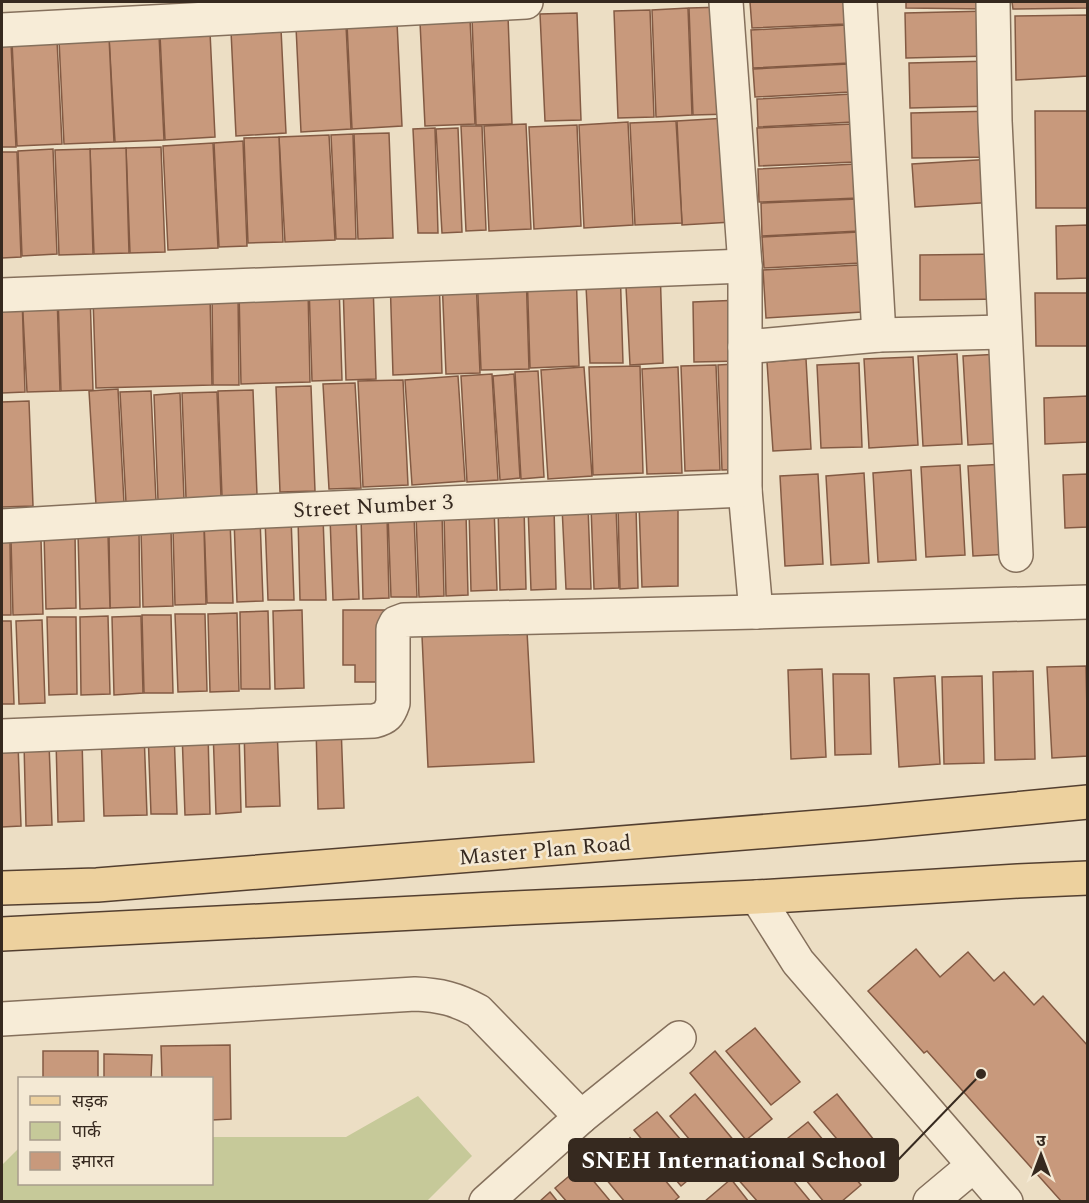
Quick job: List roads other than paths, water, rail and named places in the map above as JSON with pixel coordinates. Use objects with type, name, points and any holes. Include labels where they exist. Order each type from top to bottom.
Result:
[{"type":"main road","name":"Master Plan Road","points":[[2,888],[109,884],[869,823],[1088,802]]},
{"type":"main road","points":[[2,934],[757,897],[1088,878]]},
{"type":"street","points":[[2,30],[526,2]]},
{"type":"street","points":[[726,2],[746,266],[746,490],[756,612]]},
{"type":"street","points":[[861,2],[879,335]]},
{"type":"street","points":[[993,2],[995,121],[1016,555]]},
{"type":"street","points":[[2,295],[746,266]]},
{"type":"street","points":[[745,347],[879,335],[1004,332]]},
{"type":"street","name":"Street Number 3","points":[[2,526],[243,511],[746,490]]},
{"type":"street","points":[[2,736],[374,721],[384,718],[393,703],[393,629],[396,623],[404,620],[1088,602]]},
{"type":"street","points":[[757,897],[798,962],[1006,1202]]},
{"type":"street","points":[[2,1019],[403,995],[438,995],[462,1002],[478,1011],[581,1117]]},
{"type":"street","points":[[486,1202],[581,1117],[679,1038]]},
{"type":"street","points":[[930,1202],[973,1166]]},
{"type":"place","name":"SNEH International School","points":[[981,1074]]}]
